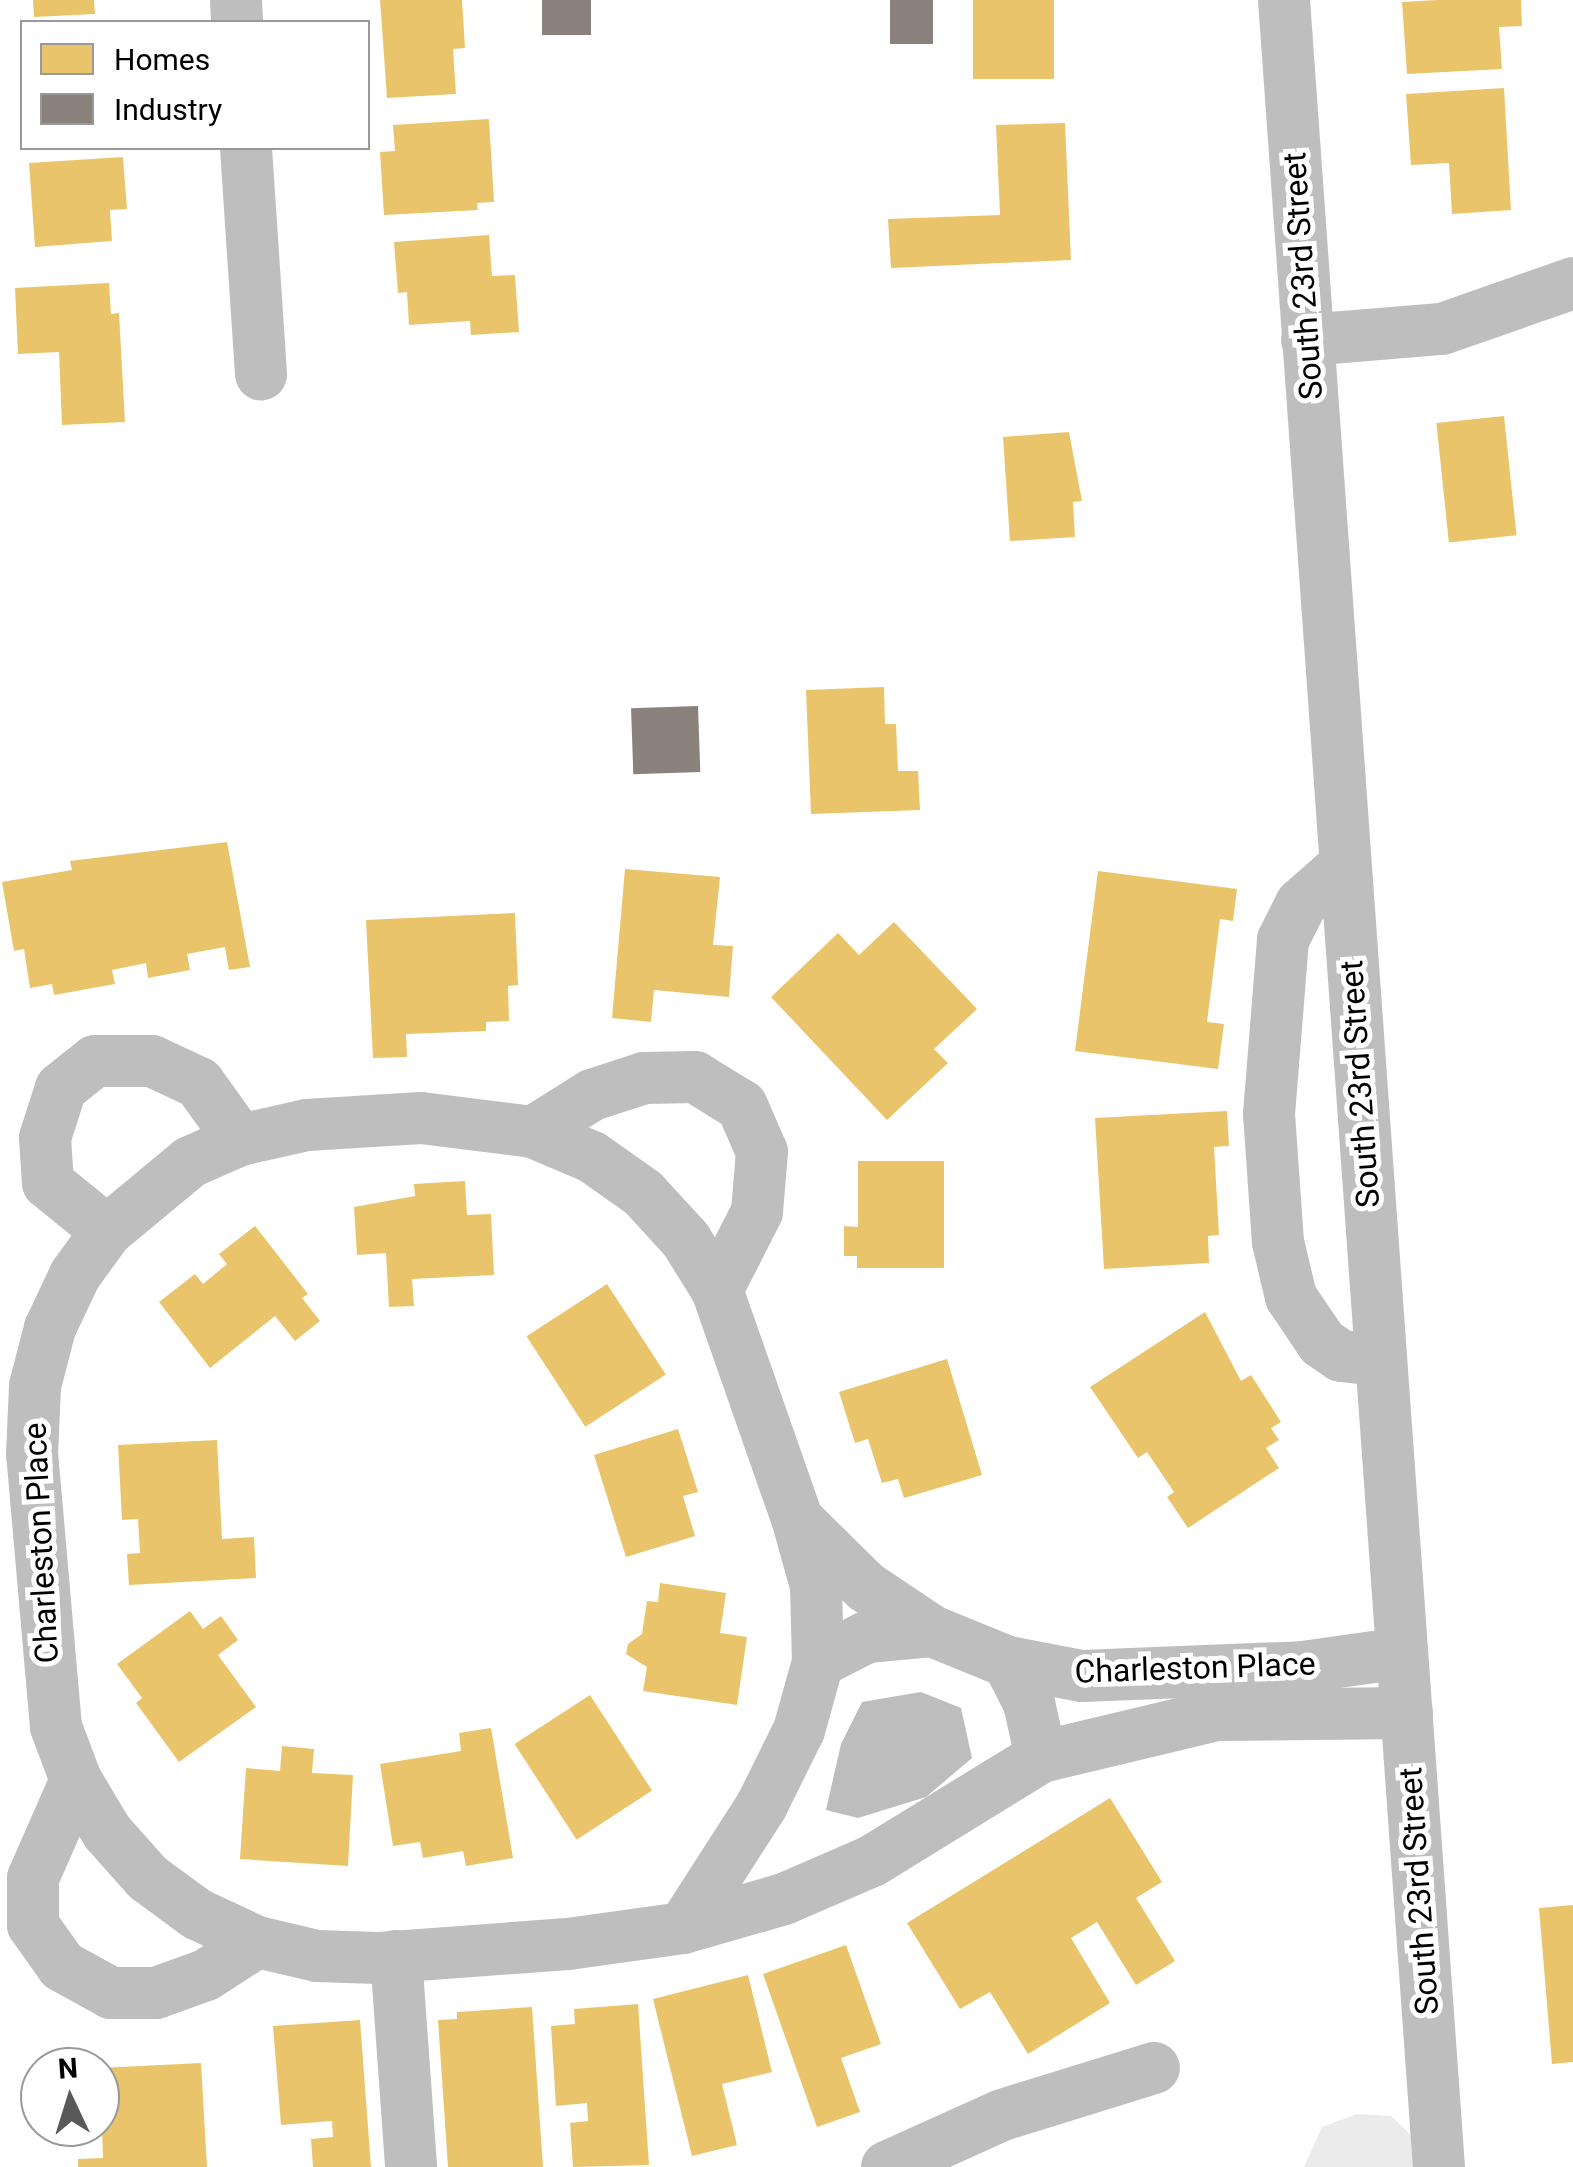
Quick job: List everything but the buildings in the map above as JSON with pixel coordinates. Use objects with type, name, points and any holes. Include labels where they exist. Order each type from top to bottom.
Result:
[{"type":"street","name":"South 23rd Street","points":[[1284,0],[1439,2167]]},
{"type":"street","points":[[246,150],[261,375]]},
{"type":"street","points":[[1307,340],[1442,329],[1573,283]]},
{"type":"street","points":[[1344,867],[1301,904],[1283,940],[1270,1114],[1278,1242],[1291,1296],[1322,1342],[1341,1356],[1380,1360]]},
{"type":"street","points":[[107,1231],[48,1183],[45,1138],[61,1088],[95,1061],[152,1061],[199,1083],[240,1140]]},
{"type":"street","points":[[534,1132],[592,1095],[644,1078],[695,1077],[742,1106],[762,1152],[756,1212],[717,1290]]},
{"type":"street","name":"Charleston Place","points":[[683,1928],[762,1806],[799,1730],[818,1662],[816,1586],[796,1518],[717,1290],[686,1240],[643,1193],[592,1157],[534,1132],[421,1118],[307,1125],[240,1140],[149,1190],[107,1231],[75,1275],[50,1328],[35,1386],[32,1455],[49,1690],[76,1780],[107,1832],[148,1878],[197,1914],[257,1942],[317,1956],[396,1956],[683,1928],[784,1899],[872,1861],[1041,1756],[1217,1715],[1407,1713]]},
{"type":"street","name":"Charleston Place","points":[[796,1518],[866,1587],[932,1631],[1008,1662],[1082,1676],[1303,1668],[1402,1653]]},
{"type":"street","points":[[818,1662],[867,1637],[932,1631]]},
{"type":"street","points":[[1008,1662],[1029,1703],[1041,1756]]},
{"type":"street","points":[[76,1780],[33,1878],[33,1925],[62,1966],[110,1993],[156,1993],[206,1975],[257,1942]]},
{"type":"street","points":[[396,1956],[411,2167]]},
{"type":"street","points":[[887,2167],[1002,2115],[1154,2068]]},
{"type":"shaded area","points":[[921,1692],[961,1708],[972,1758],[926,1797],[858,1818],[826,1810],[841,1744],[862,1702]]},
{"type":"shaded area","points":[[1357,2114],[1391,2116],[1411,2135],[1413,2167],[1304,2167],[1322,2127]]}]
